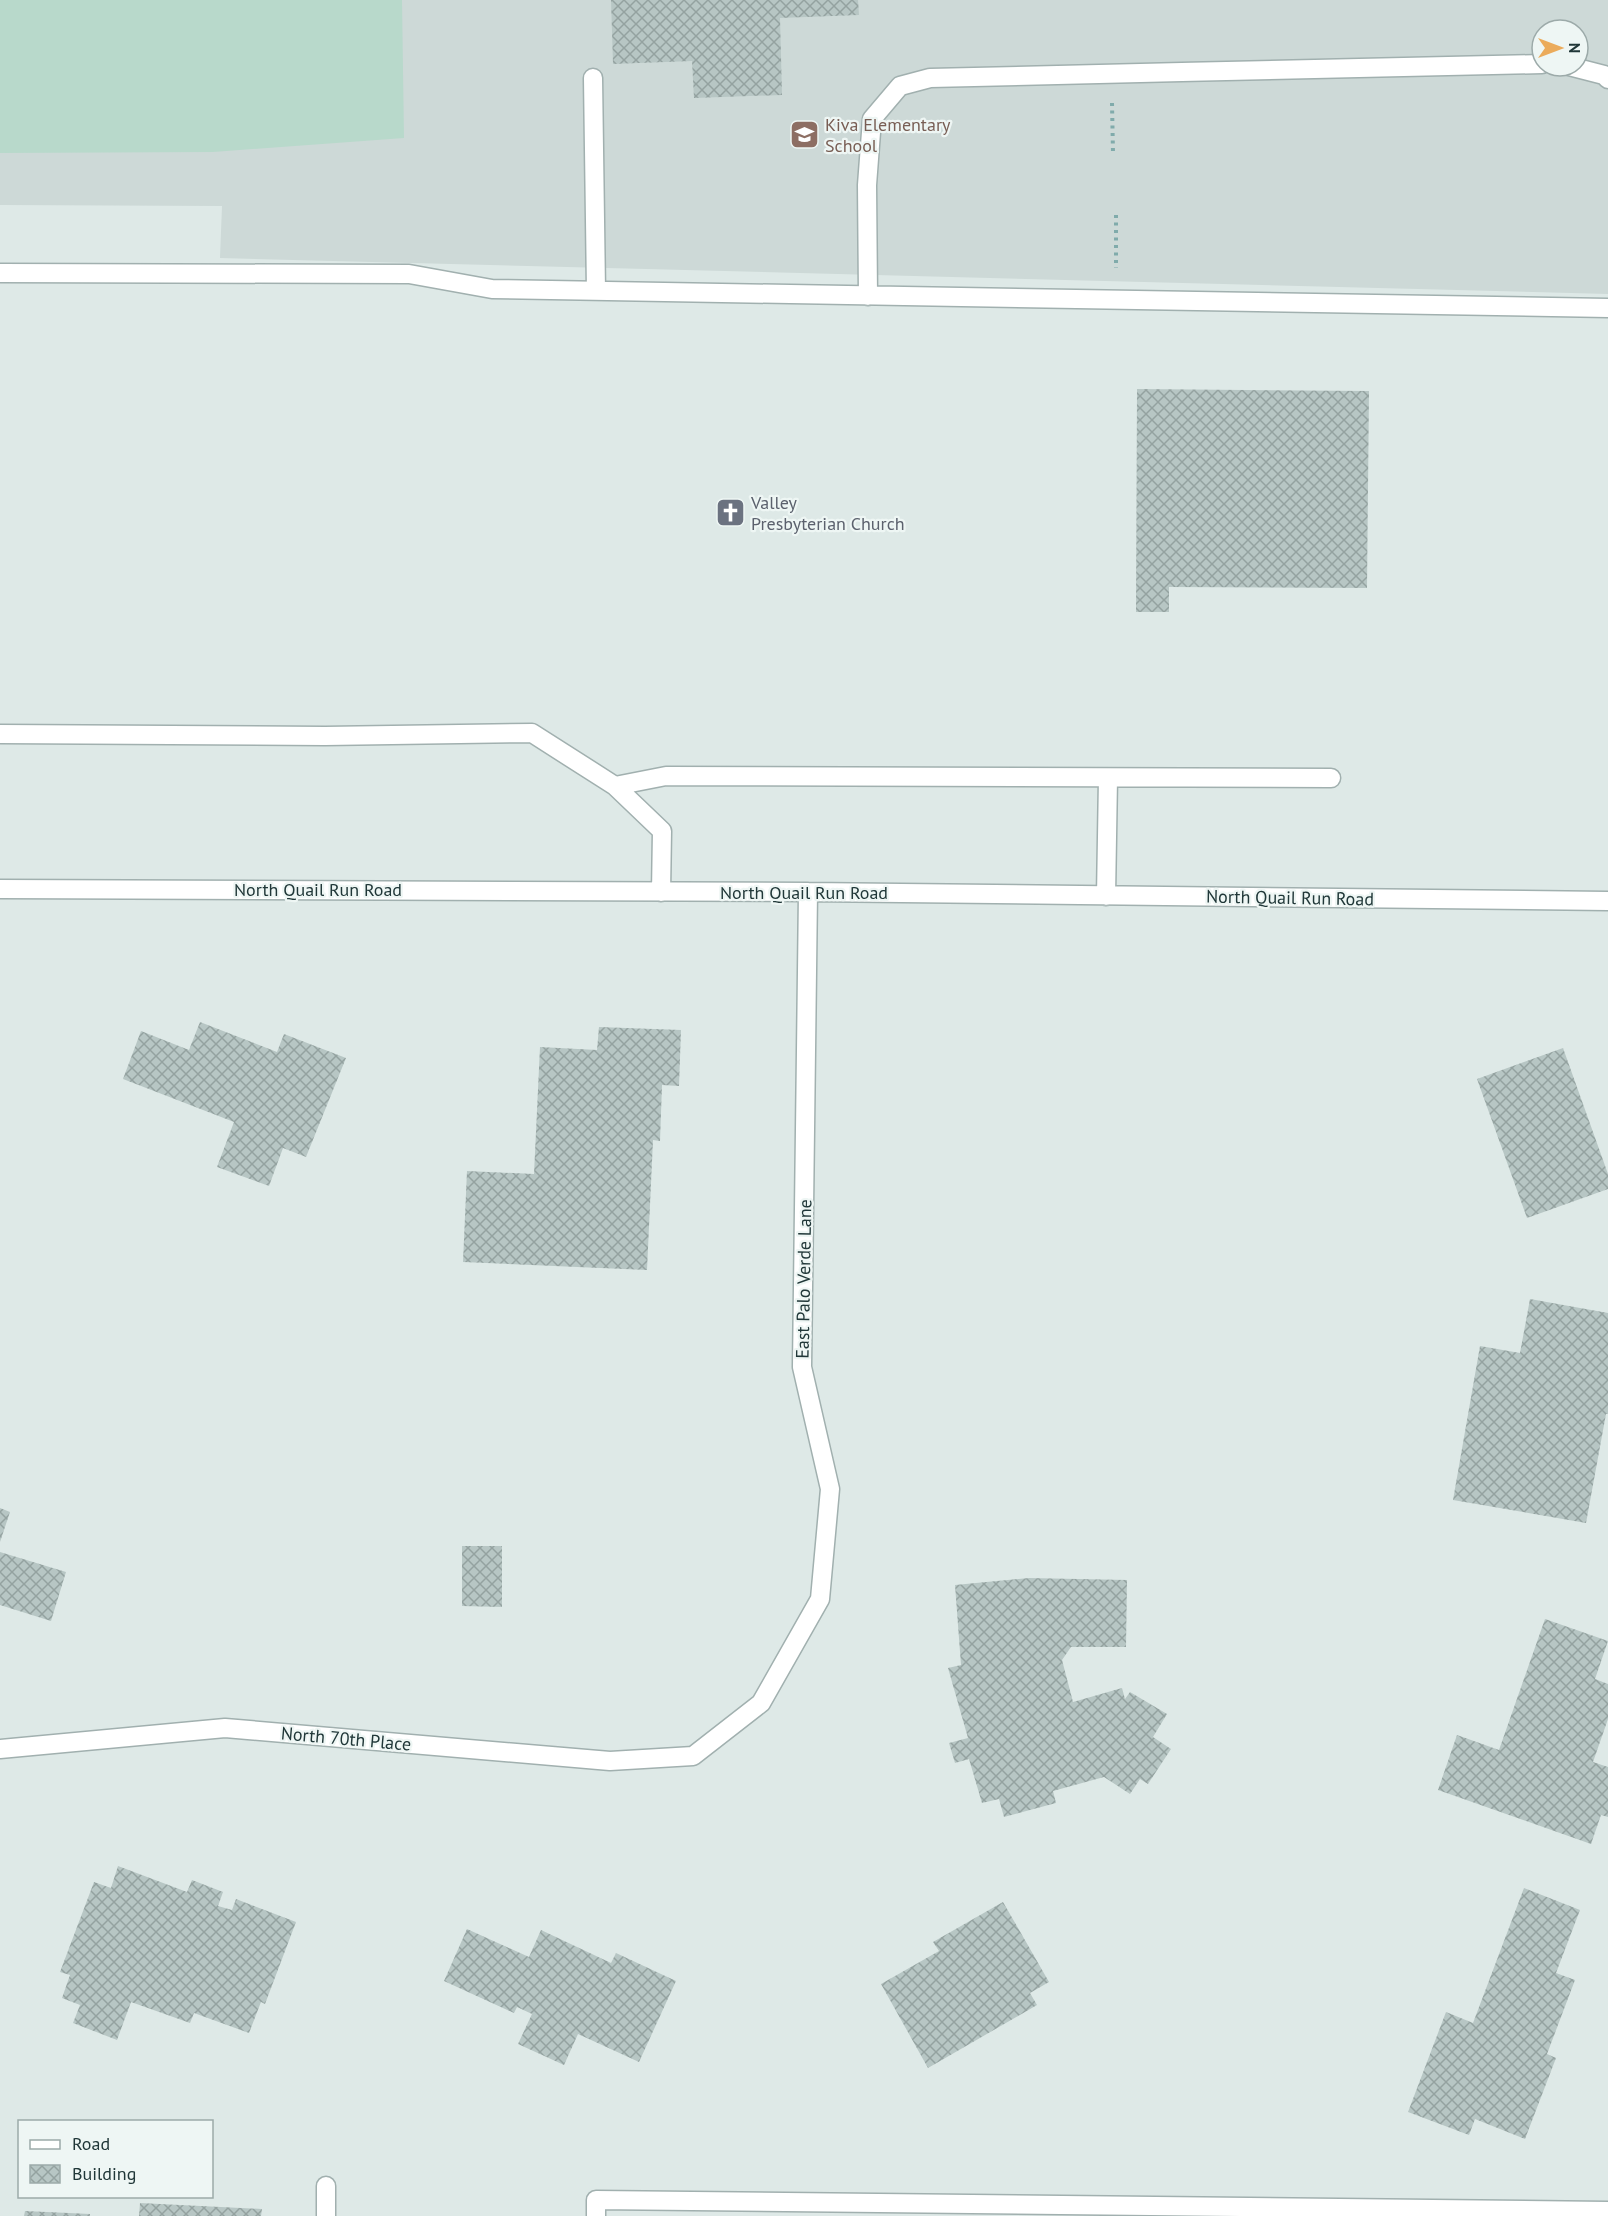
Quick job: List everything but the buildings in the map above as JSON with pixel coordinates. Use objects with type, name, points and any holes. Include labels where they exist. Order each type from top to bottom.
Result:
[{"type":"street","points":[[868,296],[867,185],[872,119],[900,86],[930,78],[1260,71],[1320,67],[1530,64]]},
{"type":"street","points":[[1590,71],[1604,75],[1608,79]]},
{"type":"street","points":[[593,78],[596,291]]},
{"type":"street","points":[[0,273],[409,274],[492,289],[1608,308]]},
{"type":"street","points":[[0,734],[325,736],[532,733],[615,786],[662,831],[661,892]]},
{"type":"street","points":[[615,786],[666,777],[1331,778]]},
{"type":"street","points":[[1106,896],[1108,778]]},
{"type":"street","name":"North Quail Run Road","points":[[0,888],[808,892],[1608,901]]},
{"type":"street","name":"East Palo Verde Lane","points":[[693,1756],[761,1703],[820,1599],[830,1489],[802,1367],[808,892]]},
{"type":"street","name":"North 70th Place","points":[[0,1749],[225,1728],[610,1761],[693,1756]]},
{"type":"street","points":[[326,2186],[326,2216]]},
{"type":"street","points":[[596,2216],[596,2200],[1608,2211]]},
{"type":"path","points":[[1112,101],[1113,153]]},
{"type":"path","points":[[1116,215],[1116,270]]},
{"type":"shaded area","name":"Kiva Elementary School","points":[[0,0],[1608,0],[1608,294],[220,258],[222,206],[0,205]]},
{"type":"green space","points":[[0,0],[402,0],[404,138],[213,152],[0,153]]},
{"type":"place","name":"Kiva Elementary School","points":[[804,135]]},
{"type":"place","name":"Valley Presbyterian Church","points":[[730,513]]}]
